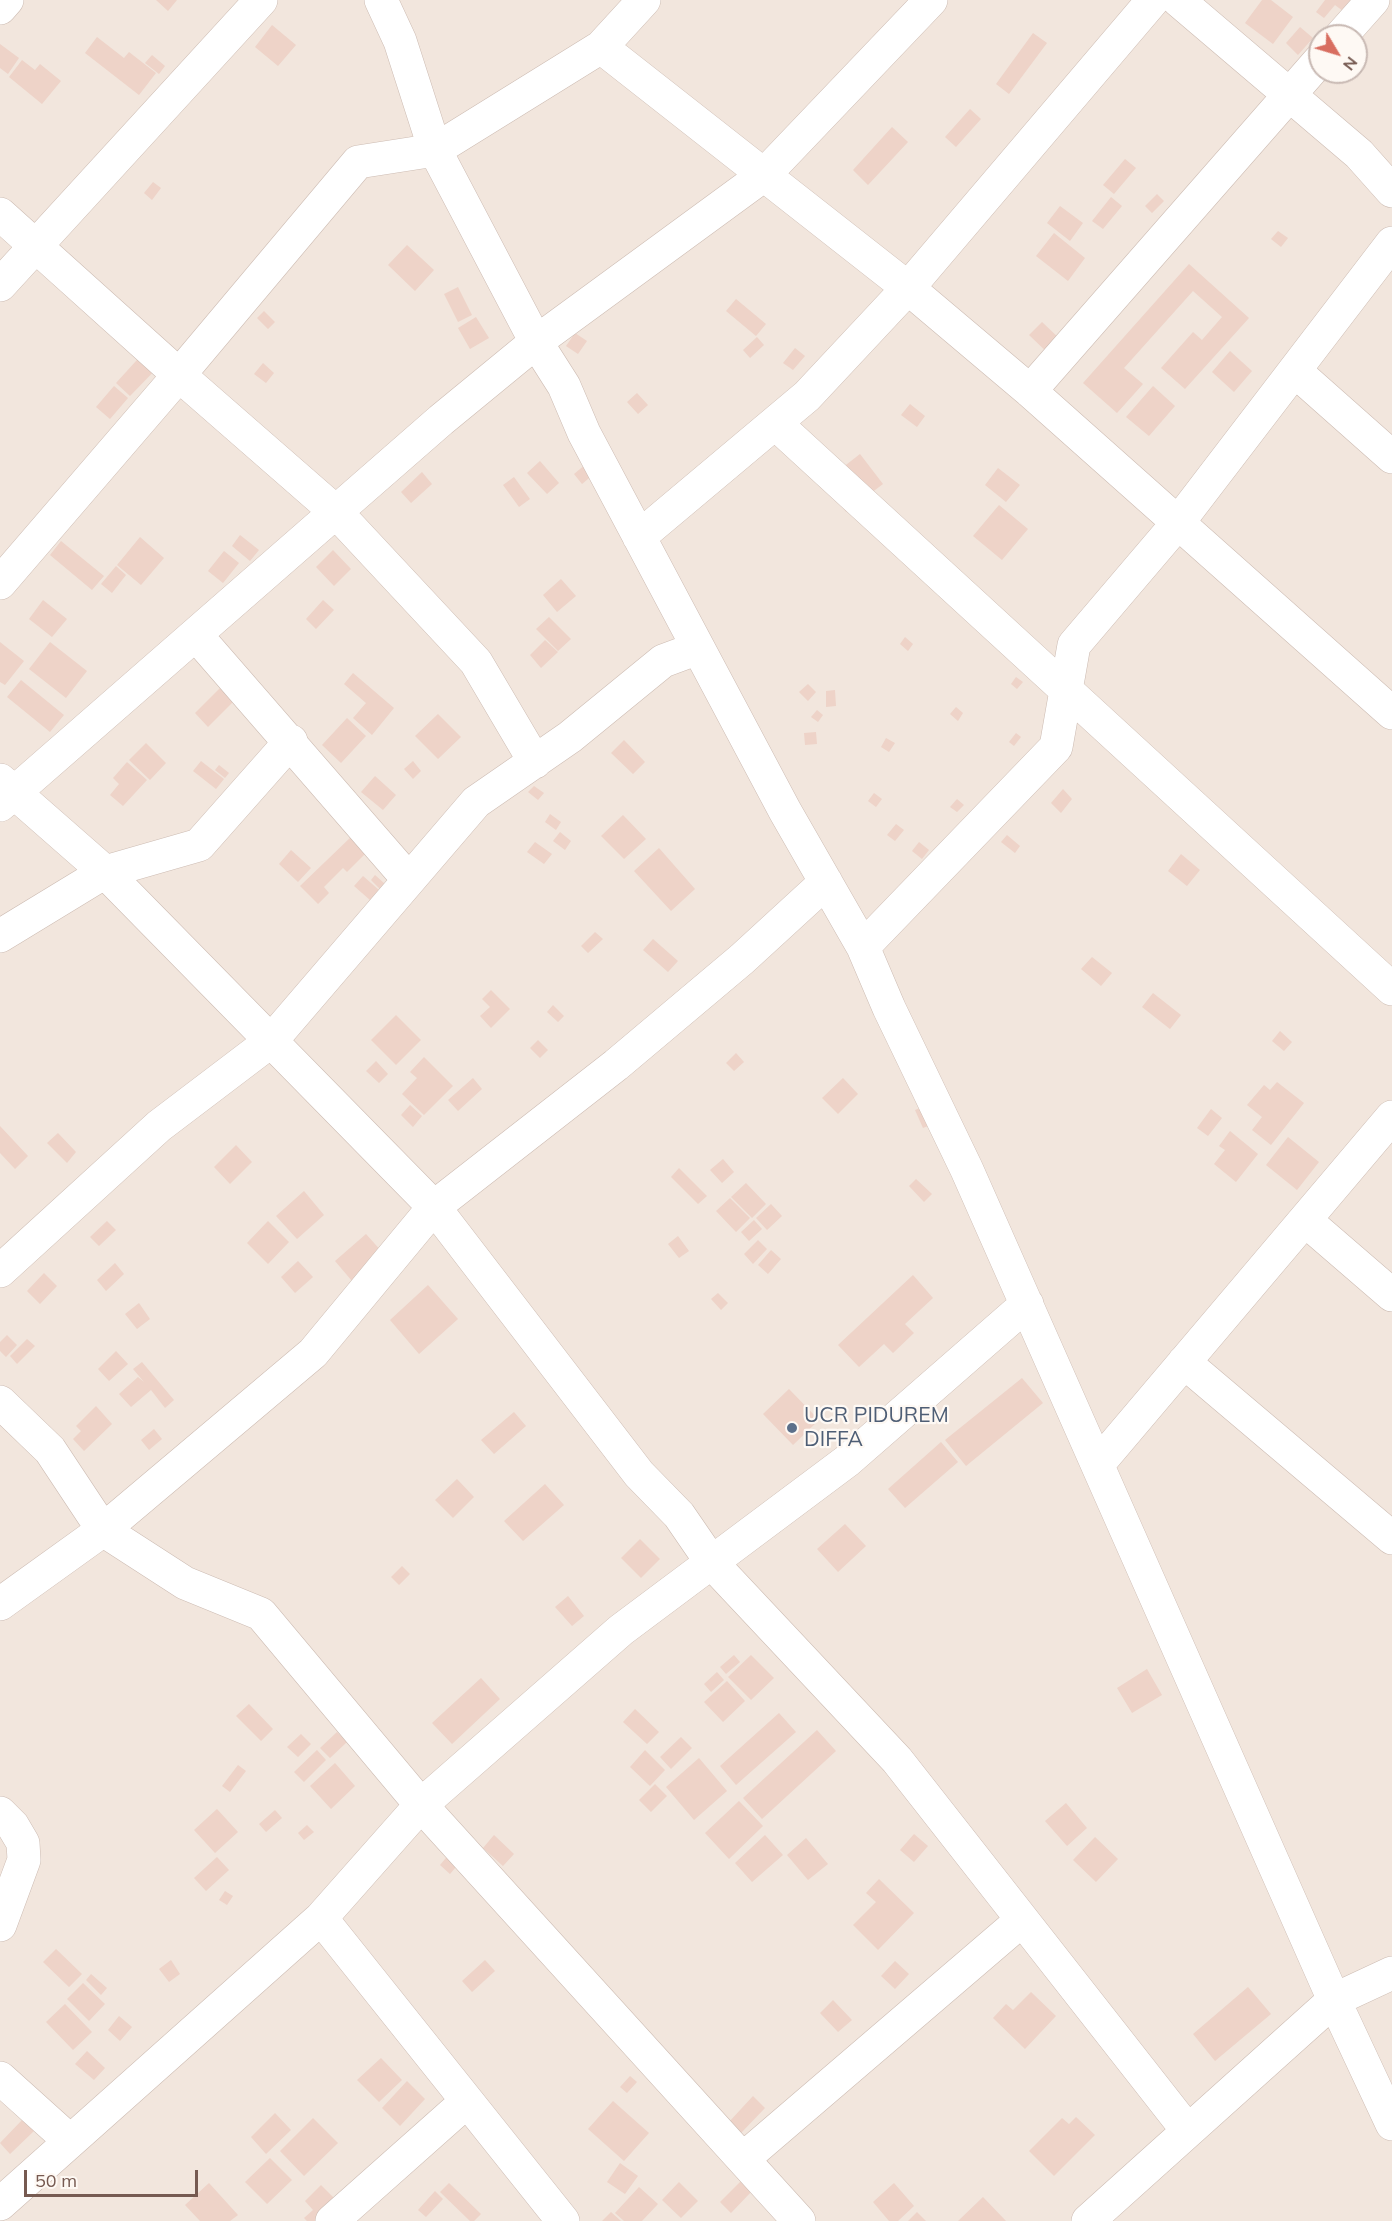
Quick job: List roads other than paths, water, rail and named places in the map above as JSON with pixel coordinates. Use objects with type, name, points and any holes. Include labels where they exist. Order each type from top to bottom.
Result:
[{"type":"street","points":[[0,8],[7,0]]},
{"type":"street","points":[[0,285],[34,245],[261,0]]},
{"type":"street","points":[[381,0],[400,41],[435,150],[536,342],[564,386],[584,433],[698,648],[863,947],[1027,1304],[1334,2000],[1392,2124]]},
{"type":"street","points":[[0,583],[358,162],[435,150],[601,47],[644,0]]},
{"type":"street","points":[[932,0],[765,175],[536,342],[441,420],[196,635],[5,793],[105,872],[434,1207],[639,1474],[679,1515],[712,1563],[897,1760],[1188,2131]]},
{"type":"street","points":[[639,537],[807,396],[908,288],[1153,0]]},
{"type":"street","points":[[1178,0],[1359,154],[1392,191]]},
{"type":"street","points":[[1352,24],[1373,0]]},
{"type":"street","points":[[601,47],[908,288],[1030,391],[1392,713]]},
{"type":"street","points":[[1030,391],[1308,73]]},
{"type":"street","points":[[0,214],[336,512],[476,662],[535,762]]},
{"type":"street","points":[[863,947],[1056,747],[1074,645],[1178,524],[1392,243]]},
{"type":"street","points":[[1294,371],[1392,457]]},
{"type":"street","points":[[776,423],[1392,989]]},
{"type":"street","points":[[196,635],[291,741],[410,880]]},
{"type":"street","points":[[0,1271],[159,1126],[271,1041],[476,802],[570,737],[663,661],[698,648]]},
{"type":"street","points":[[0,936],[105,872],[199,845],[291,741]]},
{"type":"street","points":[[0,1604],[103,1530],[313,1353],[434,1207],[616,1065],[742,959],[826,882]]},
{"type":"street","points":[[1098,1464],[1392,1117]]},
{"type":"street","points":[[1305,1220],[1392,1295]]},
{"type":"street","points":[[0,2204],[321,1918],[420,1805],[621,1630],[847,1461],[1027,1304]]},
{"type":"street","points":[[1184,1362],[1392,1538]]},
{"type":"street","points":[[0,1402],[50,1450],[103,1530],[143,1558],[185,1583],[261,1614],[420,1805],[799,2221]]},
{"type":"street","points":[[0,1813],[13,1826],[22,1843],[24,1860],[0,1925]]},
{"type":"street","points":[[321,1918],[563,2221]]},
{"type":"street","points":[[743,2159],[1022,1920]]},
{"type":"street","points":[[1088,2221],[1334,2000],[1392,1973]]},
{"type":"street","points":[[0,2078],[70,2141]]},
{"type":"street","points":[[332,2221],[466,2102]]},
{"type":"place","name":"UCR PIDUREM DIFFA","points":[[792,1428]]}]
